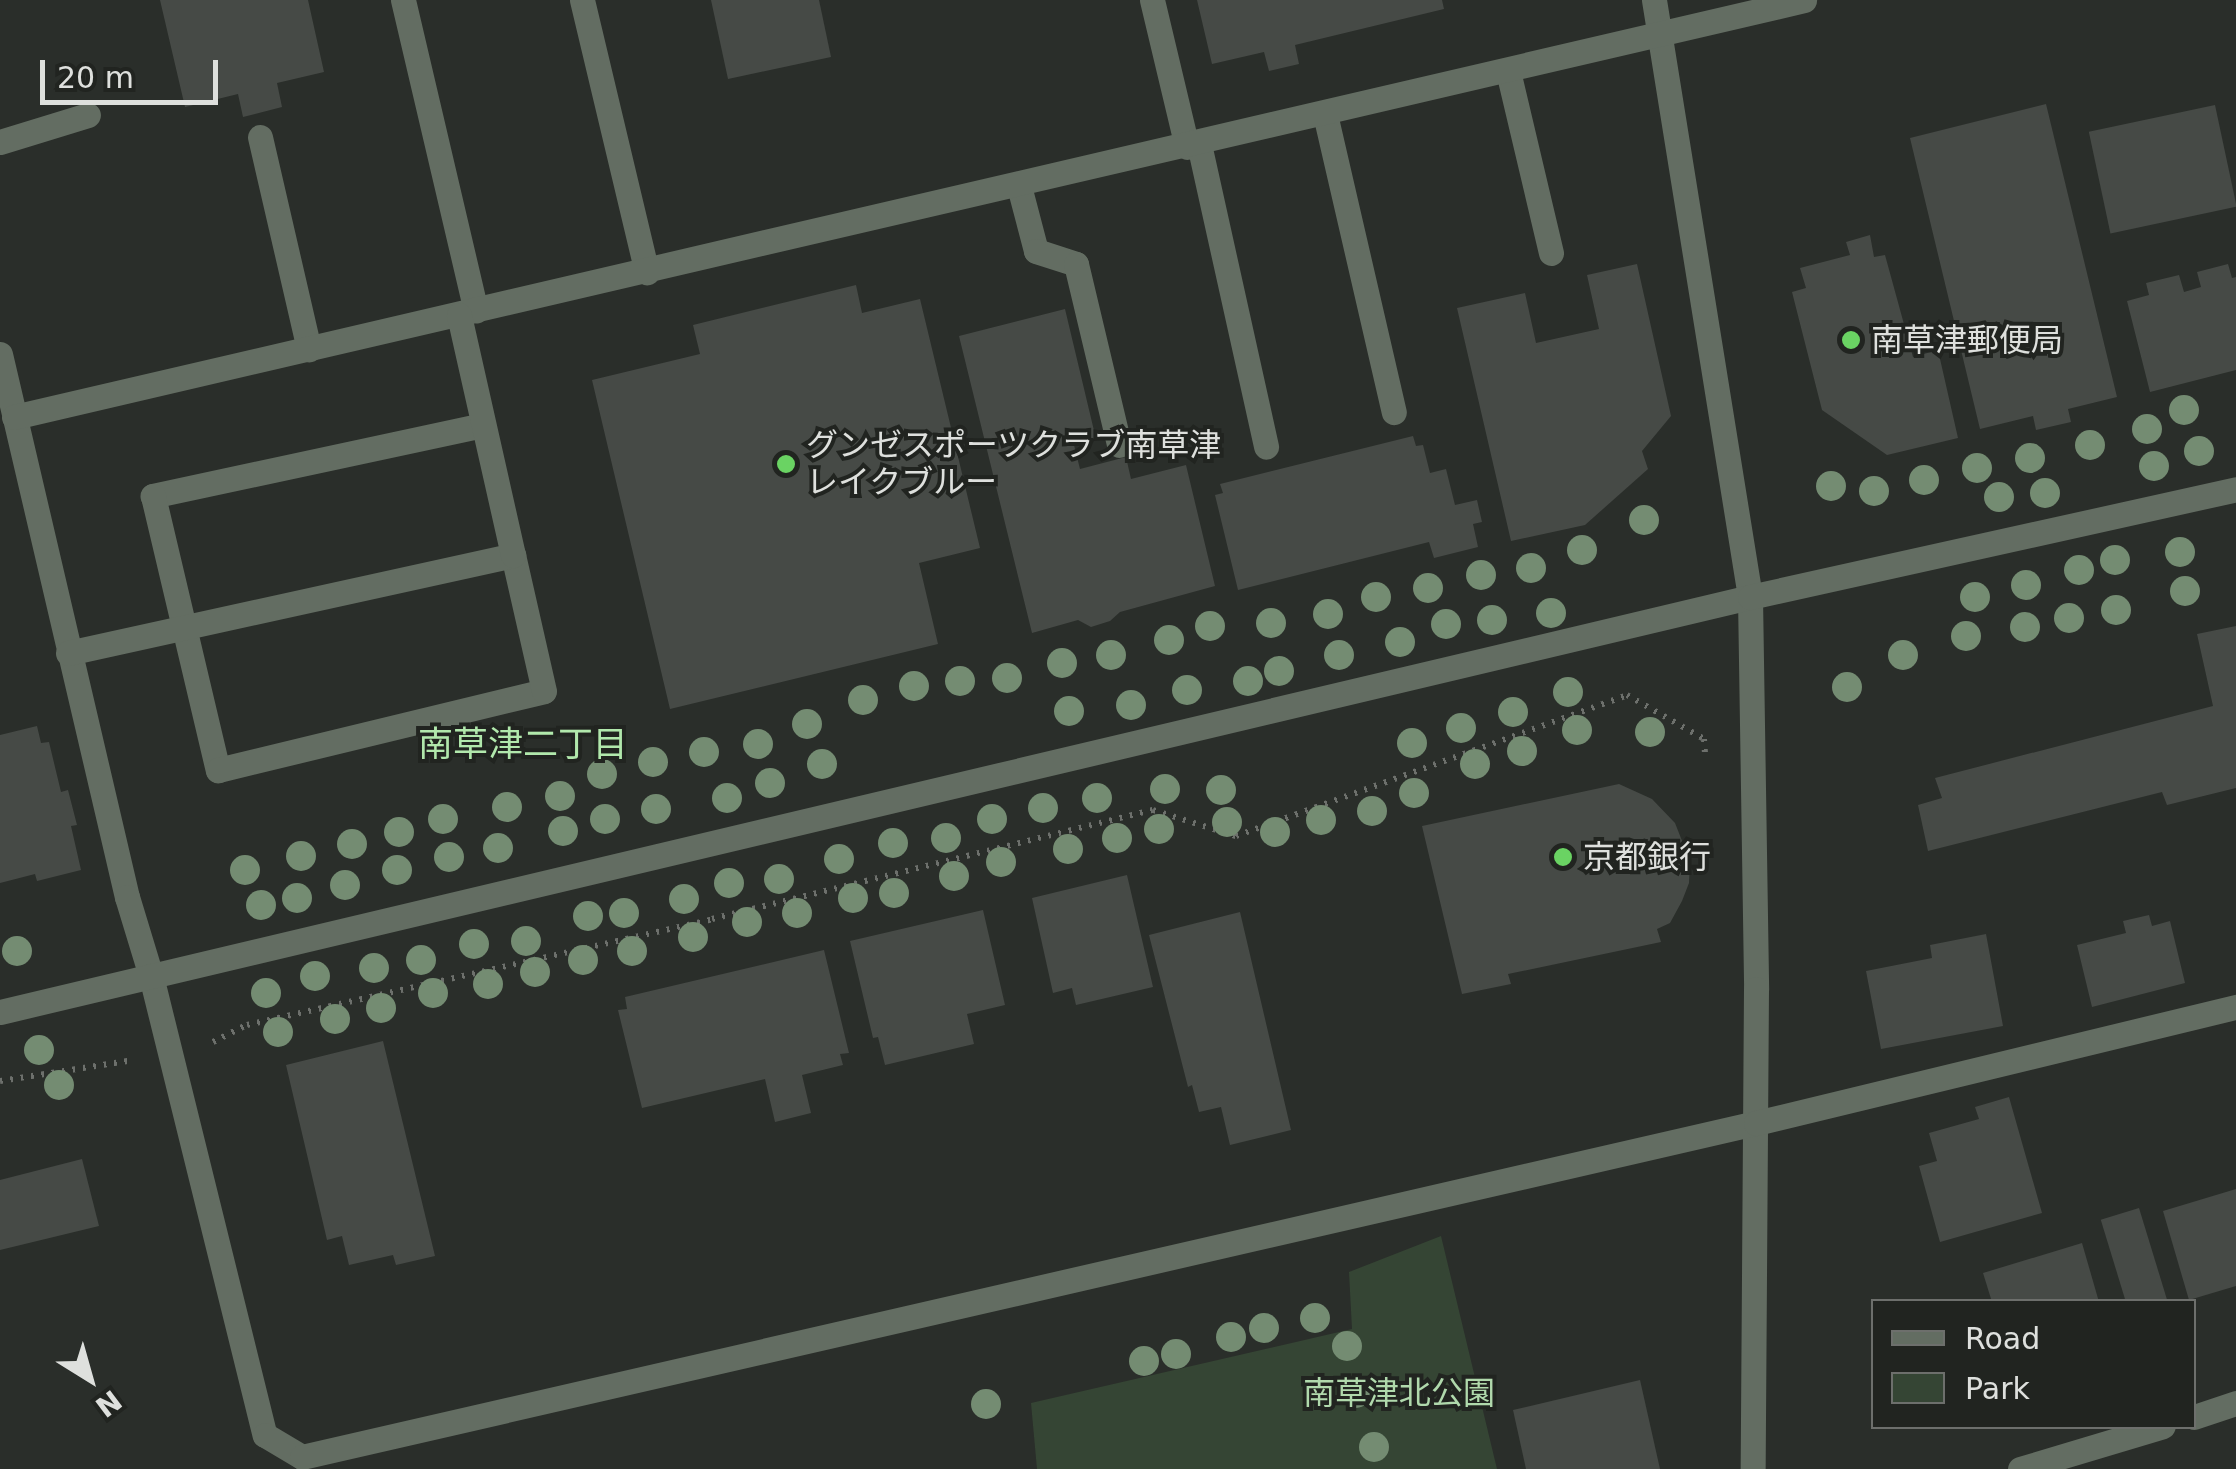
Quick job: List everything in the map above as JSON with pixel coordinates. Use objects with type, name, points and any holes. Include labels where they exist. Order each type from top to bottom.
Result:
[{"type":"street","points":[[403,0],[467,313],[483,425],[544,691],[218,770],[153,496],[483,425]]},
{"type":"street","points":[[582,0],[647,272]]},
{"type":"street","points":[[1152,0],[1193,146],[1266,446]]},
{"type":"street","points":[[1654,0],[1750,597],[1755,713],[1756,1123],[1752,1469]]},
{"type":"street","points":[[14,417],[1193,146],[1804,0]]},
{"type":"street","points":[[1508,71],[1551,252]]},
{"type":"street","points":[[1326,114],[1394,412]]},
{"type":"street","points":[[0,142],[88,116]]},
{"type":"street","points":[[260,138],[309,350]]},
{"type":"street","points":[[1018,186],[1036,251],[1076,264],[1119,445]]},
{"type":"street","points":[[0,354],[127,897],[151,976],[265,1436],[302,1457],[1756,1123],[2236,1007]]},
{"type":"street","points":[[0,1012],[1750,597],[2236,488]]},
{"type":"street","points":[[68,653],[512,555]]},
{"type":"street","points":[[2196,1416],[2236,1404]]},
{"type":"street","points":[[2020,1469],[2153,1429]]},
{"type":"path","points":[[207,1045],[247,1025],[712,920],[1154,810],[1236,836],[1628,695],[1704,739]]},
{"type":"path","points":[[0,1081],[127,1060]]},
{"type":"green space","name":"南草津北公園","points":[[1441,1236],[1497,1469],[1037,1469],[1031,1403],[1352,1329],[1349,1272]]},
{"type":"building","points":[[160,0],[308,0],[324,72],[277,83],[282,107],[243,117],[238,94],[185,107]]},
{"type":"building","points":[[711,0],[819,0],[831,57],[728,79]]},
{"type":"building","points":[[1197,0],[1442,0],[1444,9],[1295,45],[1299,64],[1269,71],[1264,52],[1212,64]]},
{"type":"building","points":[[2046,104],[2117,397],[2068,409],[2071,422],[2036,430],[2033,416],[1980,429],[1910,138]]},
{"type":"building","points":[[2215,105],[2236,207],[2110,234],[2089,132]]},
{"type":"building","points":[[1870,235],[1874,257],[1885,255],[1913,357],[1938,350],[1958,438],[1887,455],[1822,410],[1792,292],[1806,288],[1800,268],[1850,255],[1846,242]]},
{"type":"building","points":[[1637,264],[1671,416],[1642,451],[1648,469],[1585,525],[1511,541],[1457,308],[1525,293],[1536,343],[1599,329],[1587,275]]},
{"type":"building","points":[[2228,264],[2232,278],[2236,277],[2236,370],[2150,392],[2127,301],[2149,295],[2146,283],[2179,275],[2184,292],[2201,287],[2197,272]]},
{"type":"building","name":"グンゼスポーツクラブ南草津 レイクブルー","points":[[856,285],[862,313],[920,299],[980,548],[919,563],[938,644],[670,709],[592,380],[700,354],[693,325]]},
{"type":"building","points":[[1065,309],[1096,439],[1074,445],[1080,469],[1126,457],[1131,479],[1186,465],[1215,586],[1120,612],[1110,621],[1091,627],[1078,620],[1032,633],[959,336]]},
{"type":"building","points":[[1413,436],[1416,446],[1423,445],[1430,473],[1446,469],[1455,505],[1477,500],[1482,522],[1473,524],[1478,547],[1434,558],[1429,542],[1238,590],[1215,495],[1223,493],[1220,484]]},
{"type":"building","points":[[2236,626],[2236,788],[2167,805],[2162,792],[1928,851],[1918,805],[1942,798],[1935,778],[2213,706],[2197,634]]},
{"type":"building","points":[[37,726],[41,743],[49,742],[61,792],[68,790],[77,825],[71,826],[81,870],[37,881],[35,874],[0,883],[0,735]]},
{"type":"building","points":[[1619,784],[1652,799],[1675,823],[1690,861],[1689,883],[1682,901],[1670,923],[1657,929],[1661,942],[1508,974],[1511,984],[1462,994],[1422,826]]},
{"type":"building","points":[[1127,875],[1153,987],[1076,1005],[1072,988],[1053,993],[1032,898]]},
{"type":"building","points":[[983,910],[1005,1005],[967,1014],[974,1044],[885,1065],[878,1037],[873,1038],[850,941]]},
{"type":"building","points":[[1240,912],[1291,1130],[1230,1145],[1221,1107],[1199,1112],[1192,1085],[1188,1087],[1149,935]]},
{"type":"building","points":[[2149,915],[2152,926],[2170,921],[2185,983],[2092,1007],[2077,945],[2126,933],[2123,921]]},
{"type":"building","points":[[1986,934],[2003,1026],[1881,1049],[1866,971],[1932,958],[1930,945]]},
{"type":"building","points":[[824,950],[849,1053],[840,1054],[843,1065],[802,1075],[811,1113],[775,1122],[765,1079],[642,1108],[618,1010],[627,1009],[625,997]]},
{"type":"building","points":[[383,1041],[435,1256],[396,1265],[393,1255],[349,1265],[342,1236],[327,1240],[286,1065]]},
{"type":"building","points":[[2009,1097],[2042,1213],[1940,1242],[1919,1166],[1937,1161],[1929,1133],[1979,1119],[1975,1107]]},
{"type":"building","points":[[82,1159],[99,1226],[0,1250],[0,1180]]},
{"type":"building","points":[[2236,1189],[2236,1286],[2189,1299],[2163,1211]]},
{"type":"building","points":[[2139,1208],[2167,1299],[2125,1299],[2101,1220]]},
{"type":"building","points":[[2082,1243],[2098,1299],[1991,1299],[1983,1273]]},
{"type":"building","points":[[1640,1380],[1660,1469],[1526,1469],[1513,1410]]},
{"type":"place","name":"南草津郵便局","points":[[1851,340]]},
{"type":"place","name":"グンゼスポーツクラブ南草津 レイクブルー","points":[[786,464]]},
{"type":"place","name":"京都銀行","points":[[1563,857]]},
{"type":"district","name":"南草津二丁目","points":[[523,744]]}]
